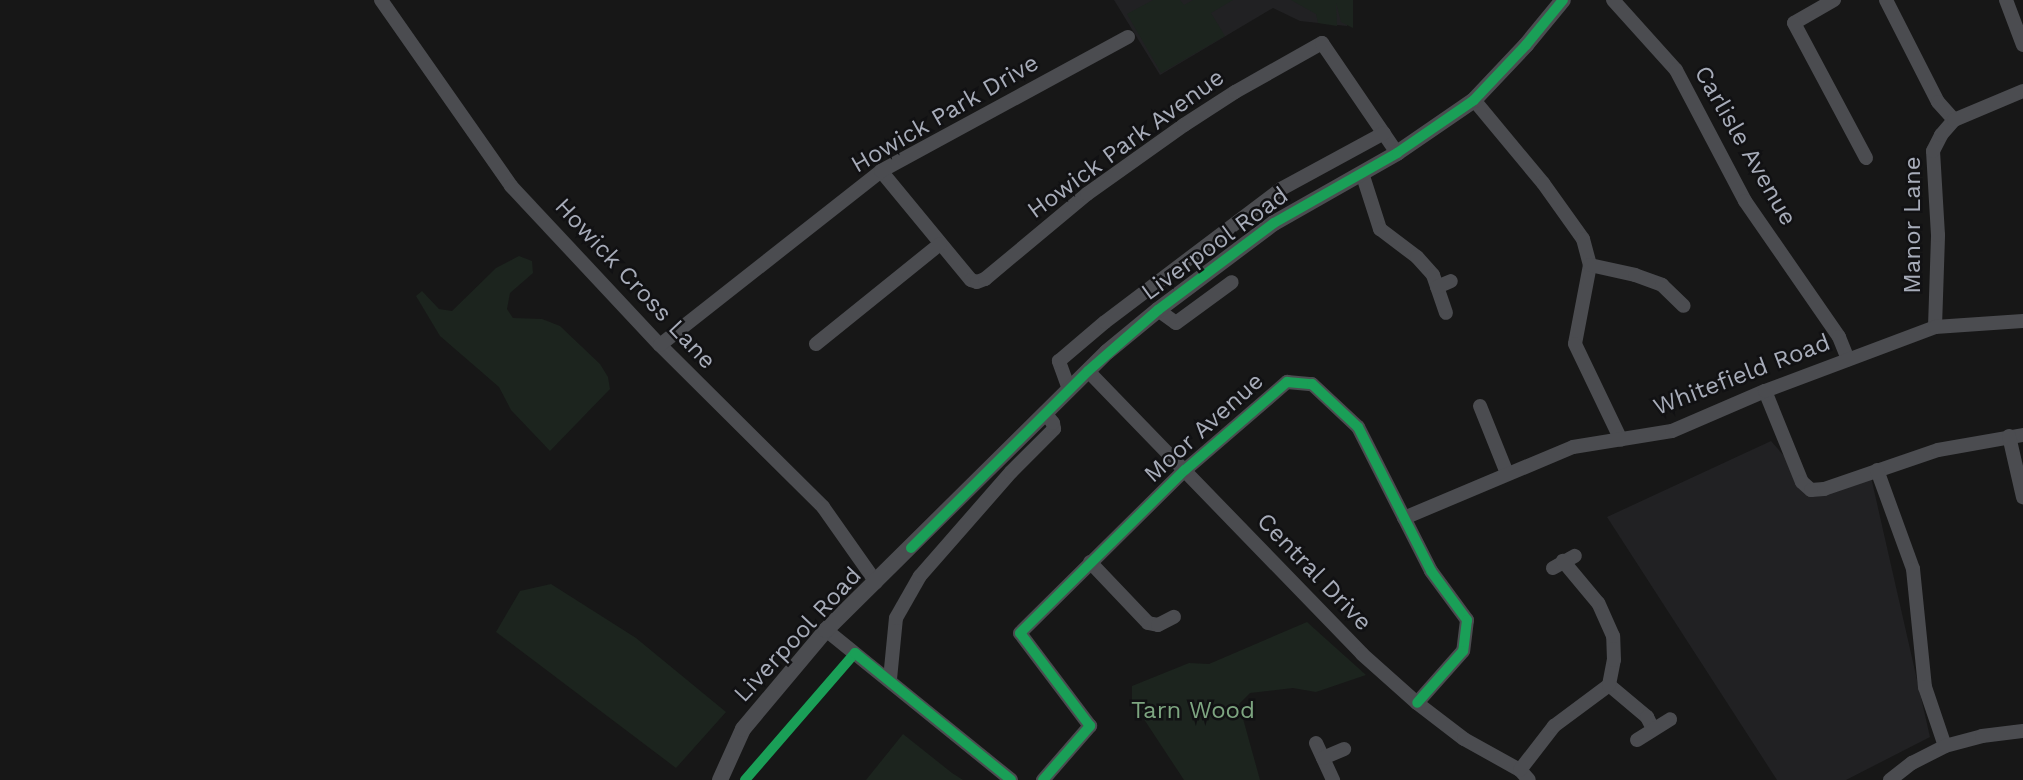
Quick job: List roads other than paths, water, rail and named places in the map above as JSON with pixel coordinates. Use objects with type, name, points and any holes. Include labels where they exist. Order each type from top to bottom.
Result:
[{"type":"street","name":"Howick Cross Lane","points":[[381,0],[510,186],[660,345],[823,507],[876,582]]},
{"type":"street","name":"Liverpool Road","points":[[720,780],[734,746],[756,711],[826,630],[1088,371],[1158,310],[1274,223],[1397,153],[1474,100],[1526,45],[1563,0]]},
{"type":"street","name":"Carlisle Avenue","points":[[1613,0],[1676,70],[1745,201],[1839,337],[1848,359]]},
{"type":"street","points":[[1834,0],[1794,23],[1866,158]]},
{"type":"street","points":[[1886,0],[1938,102],[1954,120],[2023,91]]},
{"type":"street","points":[[2006,0],[2023,45]]},
{"type":"street","name":"Howick Park Drive","points":[[660,345],[881,171],[1128,37]]},
{"type":"street","name":"Howick Park Avenue","points":[[881,171],[971,280],[977,282],[985,279],[1087,194],[1184,125],[1234,92],[1322,43],[1397,153]]},
{"type":"street","points":[[1474,100],[1544,183],[1583,240],[1590,265],[1575,344],[1621,440]]},
{"type":"street","name":"Manor Lane","points":[[1935,327],[1938,235],[1933,151],[1941,135],[1954,120]]},
{"type":"street","points":[[1069,389],[1059,361],[1105,322],[1281,189],[1384,133]]},
{"type":"street","points":[[1362,173],[1380,229],[1417,257],[1433,275],[1446,313]]},
{"type":"street","points":[[816,344],[940,244]]},
{"type":"street","points":[[1590,265],[1635,275],[1662,285],[1684,306]]},
{"type":"street","points":[[1437,287],[1451,281]]},
{"type":"street","points":[[1158,310],[1176,323],[1232,282]]},
{"type":"street","name":"Whitefield Road","points":[[1404,518],[1573,447],[1672,431],[1765,390],[1935,327],[2023,321]]},
{"type":"street","name":"Central Drive","points":[[1088,371],[1331,624],[1417,703],[1464,738],[1525,775]]},
{"type":"street","name":"Moor Avenue","points":[[1043,780],[1090,726],[1020,633],[1185,470],[1287,382],[1312,383],[1358,427],[1431,571],[1467,620],[1474,639],[1472,648],[1463,651],[1417,703]]},
{"type":"street","points":[[1765,390],[1802,482],[1811,490],[1824,489],[1938,450],[2016,436],[2023,497]]},
{"type":"street","points":[[1480,406],[1507,473]]},
{"type":"street","points":[[890,680],[896,618],[920,576],[1054,429],[1054,423],[1045,413]]},
{"type":"street","points":[[1877,470],[1913,569],[1924,687],[1945,746]]},
{"type":"street","points":[[1090,562],[1148,622],[1158,625],[1174,617]]},
{"type":"street","points":[[1525,775],[1554,726],[1609,685],[1614,660],[1613,636],[1598,603],[1564,562]]},
{"type":"street","points":[[826,630],[1011,780]]},
{"type":"street","points":[[1609,685],[1647,717],[1653,729]]},
{"type":"street","points":[[1637,740],[1670,719]]},
{"type":"street","points":[[1890,780],[1912,762],[1945,746],[1982,736],[2023,731]]},
{"type":"street","points":[[1316,743],[1333,780]]},
{"type":"street","points":[[1323,758],[1343,749]]},
{"type":"park label","name":"Tarn Wood","points":[[1193,711]]}]
